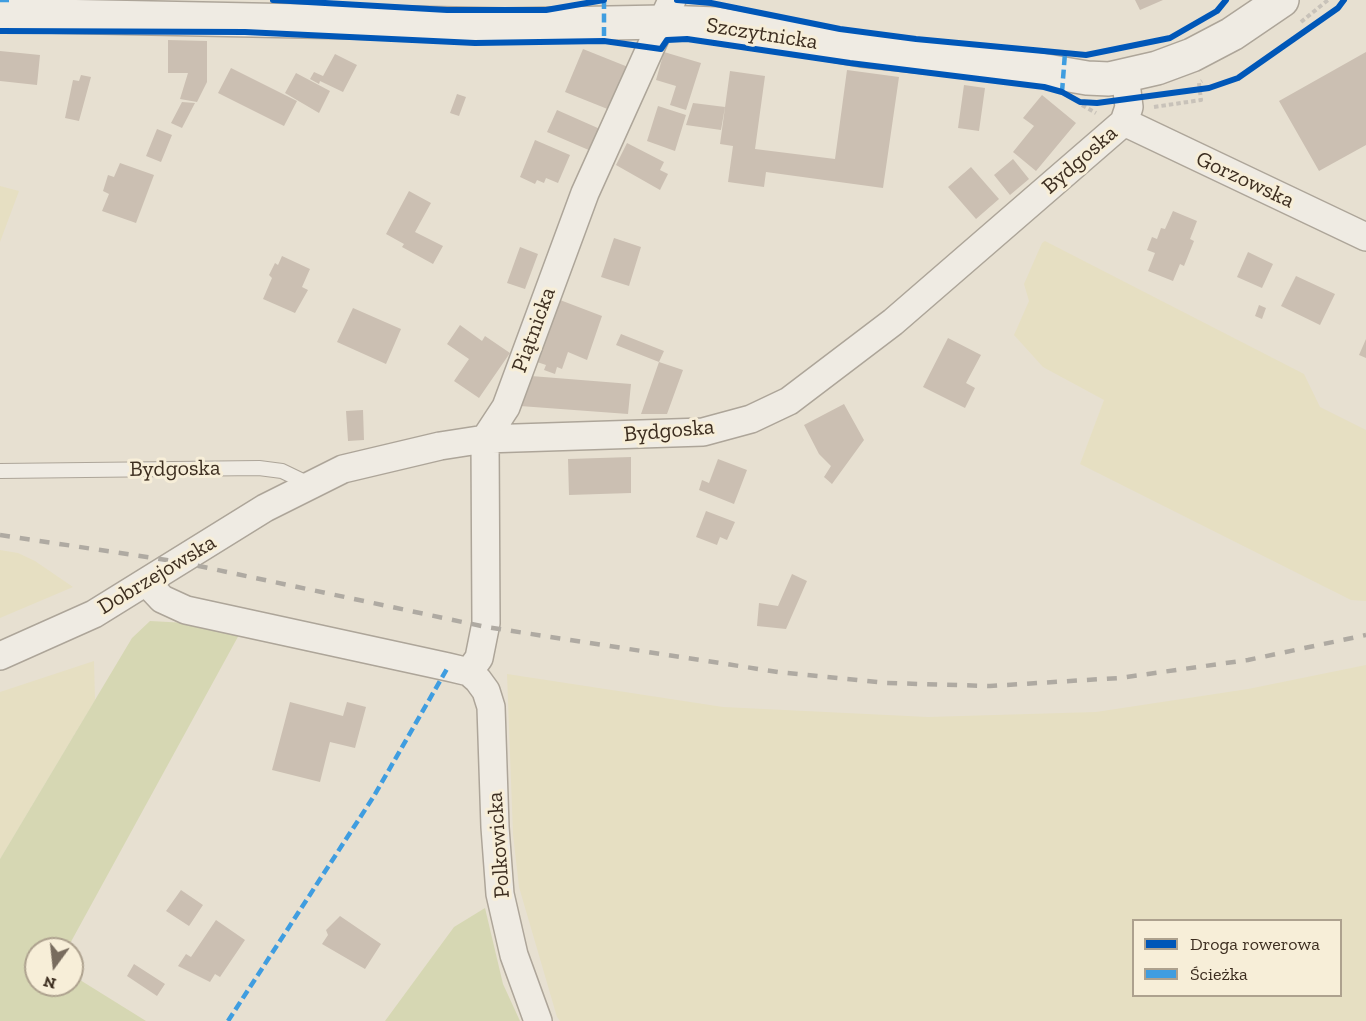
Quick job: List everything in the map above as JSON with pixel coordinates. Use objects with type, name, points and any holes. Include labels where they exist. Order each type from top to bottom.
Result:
[{"type":"street","name":"Bydgoska","points":[[309,484],[343,469],[440,446],[485,439],[703,432],[751,419],[789,401],[829,373],[893,322],[1126,99],[1192,56],[1232,34],[1282,0]]},
{"type":"street","name":"Szczytnicka","points":[[0,15],[505,25],[667,11],[716,24],[862,50],[1023,66],[1087,78],[1109,79],[1126,99]]},
{"type":"street","name":"Piątnicka","points":[[485,439],[506,407],[585,193],[667,11]]},
{"type":"street","name":"Gorzowska","points":[[1126,99],[1366,237]]},
{"type":"street","points":[[146,582],[162,599],[186,610],[469,672],[479,658],[486,623],[485,439]]},
{"type":"street","name":"Dobrzejowska","points":[[0,656],[94,614],[309,484]]},
{"type":"street","name":"Polkowicka","points":[[469,672],[486,691],[491,707],[500,894],[514,955],[538,1021]]},
{"type":"lane","name":"Bydgoska","points":[[0,471],[259,468],[282,471],[309,484]]},
{"type":"path","points":[[1188,91],[1209,88]]},
{"type":"path","points":[[1080,102],[1126,99]]},
{"type":"shaded area","points":[[0,186],[19,191],[0,242]]},
{"type":"shaded area","points":[[1045,241],[1304,374],[1320,407],[1366,430],[1366,601],[1351,600],[1080,464],[1104,400],[1043,367],[1014,335],[1029,301],[1024,284],[1042,243]]},
{"type":"shaded area","points":[[0,550],[18,553],[35,561],[73,587],[0,618]]},
{"type":"shaded area","points":[[94,661],[95,700],[0,859],[0,692]]},
{"type":"shaded area","points":[[1366,665],[1366,1021],[560,1021],[557,1017],[519,887],[513,834],[507,674],[723,707],[928,717],[1096,712],[1248,689]]},
{"type":"green space","points":[[150,621],[187,623],[240,633],[74,937],[24,937],[24,997],[84,997],[84,982],[146,1021],[0,1021],[0,859],[132,638]]},
{"type":"green space","points":[[485,908],[503,984],[520,1021],[385,1021],[454,927]]},
{"type":"building","points":[[1135,0],[1163,0],[1140,10]]},
{"type":"building","points":[[168,40],[207,41],[207,82],[197,102],[180,99],[188,73],[168,73]]},
{"type":"building","points":[[583,49],[628,67],[610,110],[565,92]]},
{"type":"building","points":[[0,51],[40,55],[37,85],[0,81]]},
{"type":"building","points":[[664,52],[701,63],[686,110],[670,105],[676,86],[656,80]]},
{"type":"building","points":[[1366,52],[1366,145],[1319,171],[1279,101]]},
{"type":"building","points":[[335,54],[357,65],[343,92],[320,81],[319,84],[310,79],[314,72],[323,76]]},
{"type":"building","points":[[231,68],[297,101],[284,126],[218,93]]},
{"type":"building","points":[[847,70],[899,77],[883,188],[766,172],[764,187],[728,182],[733,146],[720,144],[730,71],[765,76],[755,149],[835,159]]},
{"type":"building","points":[[296,73],[330,91],[319,113],[285,93]]},
{"type":"building","points":[[81,75],[91,77],[79,121],[65,118],[73,80],[79,81]]},
{"type":"building","points":[[964,85],[985,88],[979,131],[958,128]]},
{"type":"building","points":[[457,94],[466,97],[459,116],[450,113]]},
{"type":"building","points":[[1042,95],[1076,123],[1036,171],[1013,152],[1034,126],[1023,118]]},
{"type":"building","points":[[182,102],[195,103],[182,128],[171,123]]},
{"type":"building","points":[[693,103],[725,107],[721,130],[686,125]]},
{"type":"building","points":[[658,106],[686,115],[675,151],[647,141]]},
{"type":"building","points":[[557,110],[600,129],[591,151],[547,132]]},
{"type":"building","points":[[157,129],[172,135],[161,162],[146,156]]},
{"type":"building","points":[[535,140],[570,155],[558,183],[546,178],[544,183],[537,180],[535,184],[520,177]]},
{"type":"building","points":[[627,143],[664,162],[660,170],[668,174],[660,190],[616,165]]},
{"type":"building","points":[[1013,159],[1029,179],[1010,195],[994,175]]},
{"type":"building","points":[[120,163],[154,175],[136,223],[102,211],[109,194],[103,191],[108,175],[114,177]]},
{"type":"building","points":[[971,167],[999,199],[976,219],[948,187]]},
{"type":"building","points":[[409,191],[431,203],[415,232],[443,246],[433,264],[402,247],[404,244],[386,234]]},
{"type":"building","points":[[1173,211],[1197,221],[1190,239],[1194,241],[1184,266],[1180,264],[1173,281],[1148,271],[1155,253],[1147,250],[1152,237],[1157,239],[1161,228],[1165,229]]},
{"type":"building","points":[[614,238],[641,247],[629,286],[601,277]]},
{"type":"building","points":[[520,247],[538,254],[525,289],[507,283]]},
{"type":"building","points":[[1248,252],[1273,264],[1262,288],[1237,277]]},
{"type":"building","points":[[282,256],[310,269],[302,287],[308,290],[295,313],[263,299],[272,278],[269,275],[275,263],[278,265]]},
{"type":"building","points":[[1296,276],[1335,294],[1320,325],[1281,306]]},
{"type":"building","points":[[560,300],[602,316],[587,360],[568,352],[562,369],[557,367],[555,374],[544,370],[546,365],[537,362]]},
{"type":"building","points":[[1259,305],[1266,308],[1262,319],[1255,316]]},
{"type":"building","points":[[353,308],[401,329],[386,364],[337,342]]},
{"type":"building","points":[[460,325],[482,341],[485,336],[510,353],[479,398],[454,381],[469,359],[447,344]]},
{"type":"building","points":[[621,334],[664,351],[659,362],[616,345]]},
{"type":"building","points":[[948,338],[981,355],[966,383],[975,388],[965,408],[923,387]]},
{"type":"building","points":[[1366,339],[1366,358],[1359,355]]},
{"type":"building","points":[[659,362],[683,370],[667,414],[641,414]]},
{"type":"building","points":[[531,376],[631,384],[628,414],[520,406]]},
{"type":"building","points":[[844,404],[864,440],[832,484],[824,477],[831,466],[819,454],[804,425]]},
{"type":"building","points":[[363,410],[364,440],[348,441],[346,411]]},
{"type":"building","points":[[631,457],[631,493],[569,495],[568,459]]},
{"type":"building","points":[[718,459],[747,470],[734,504],[699,490],[702,480],[709,483]]},
{"type":"building","points":[[706,511],[735,522],[727,540],[720,537],[717,545],[696,537]]},
{"type":"building","points":[[792,574],[807,581],[786,629],[757,626],[759,603],[778,606]]},
{"type":"building","points":[[290,702],[343,716],[347,702],[366,707],[355,748],[330,742],[320,782],[272,770]]},
{"type":"building","points":[[181,890],[203,905],[189,926],[166,911]]},
{"type":"building","points":[[340,916],[381,944],[365,969],[322,944],[328,935],[326,930]]},
{"type":"building","points":[[216,920],[245,940],[220,977],[215,974],[210,982],[178,966],[186,954],[191,957]]},
{"type":"building","points":[[134,964],[165,984],[157,996],[127,976]]},
{"type":"railway","points":[[0,535],[180,562],[486,627],[778,672],[886,683],[990,686],[1119,678],[1248,660],[1366,635]]},
{"type":"marked path","points":[[0,0],[9,0]]},
{"type":"marked path","points":[[604,0],[604,41]]},
{"type":"marked path","points":[[1062,92],[1065,53]]},
{"type":"marked path","points":[[228,1021],[374,796],[448,667]]},
{"type":"cycle path","points":[[273,0],[447,10],[546,10],[604,0]]},
{"type":"cycle path","points":[[677,0],[711,3],[840,29],[916,39],[1086,55],[1170,38],[1217,11],[1226,0]]},
{"type":"cycle path","points":[[0,31],[245,32],[475,43],[604,41],[661,49],[667,40],[687,39],[850,63],[1044,87],[1062,92],[1080,102],[1097,103],[1209,88],[1238,78],[1338,8],[1344,0]]}]
